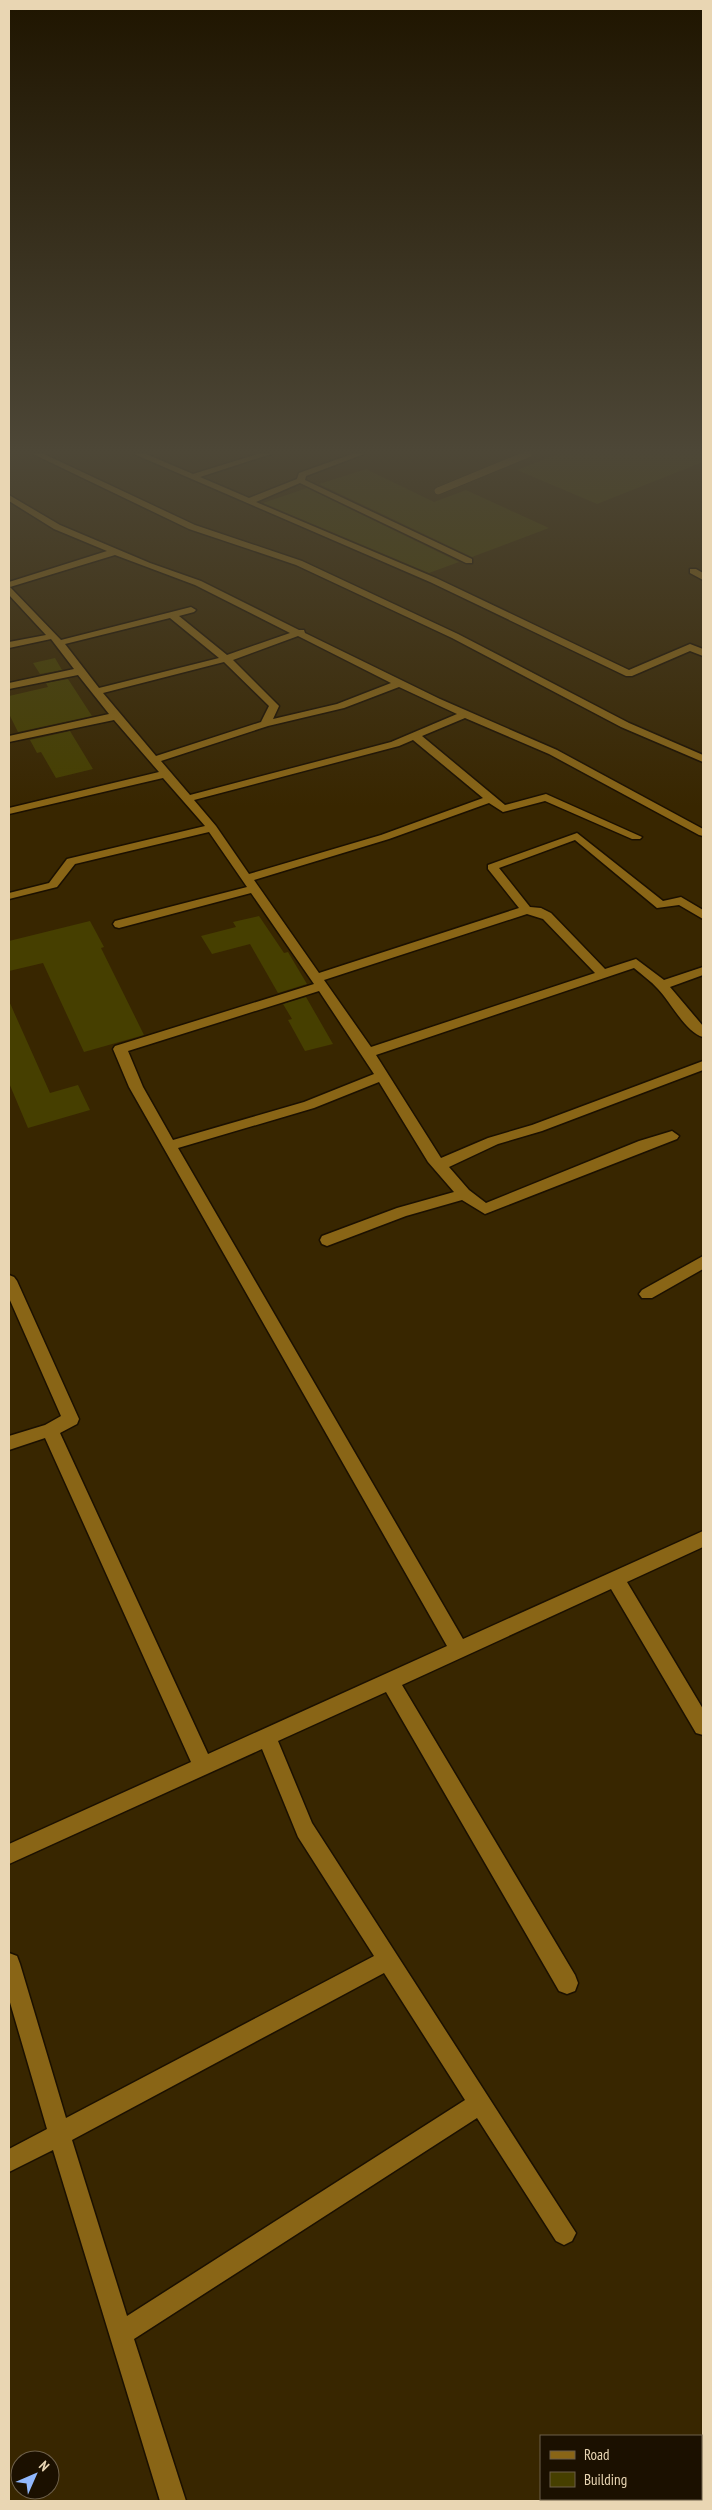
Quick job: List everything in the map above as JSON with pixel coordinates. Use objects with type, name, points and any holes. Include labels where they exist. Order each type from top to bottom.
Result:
[{"type":"street","points":[[9,586],[55,571]]},
{"type":"street","points":[[166,571],[198,583],[301,632],[399,683],[465,714],[553,752],[703,833]]},
{"type":"street","points":[[316,571],[455,636],[625,726],[703,759]]},
{"type":"street","points":[[413,571],[629,674],[690,647],[703,653]]},
{"type":"street","points":[[693,571],[703,577]]},
{"type":"street","points":[[9,590],[56,640],[116,716],[212,828],[368,1053],[439,1165],[464,1194],[485,1209],[644,1145],[672,1136]]},
{"type":"street","points":[[9,645],[56,640],[191,610]]},
{"type":"street","points":[[172,615],[226,659],[274,706],[265,724]]},
{"type":"street","points":[[97,691],[226,659],[301,632]]},
{"type":"street","points":[[9,686],[81,671]]},
{"type":"street","points":[[154,760],[265,724],[340,706],[399,683]]},
{"type":"street","points":[[187,799],[394,744],[465,714]]},
{"type":"street","points":[[9,739],[116,716]]},
{"type":"street","points":[[414,736],[503,809],[546,797],[636,837]]},
{"type":"street","points":[[9,811],[165,774]]},
{"type":"street","points":[[247,878],[385,837],[491,799]]},
{"type":"street","points":[[9,896],[53,885],[72,861],[212,828]]},
{"type":"street","points":[[526,910],[492,867],[577,836],[661,905],[681,901],[703,915]]},
{"type":"street","points":[[120,924],[255,889]]},
{"type":"street","points":[[459,1650],[136,1087],[120,1049],[526,910],[537,911],[546,916],[603,974]]},
{"type":"street","points":[[368,1053],[636,963],[662,985],[693,1024],[703,1033]]},
{"type":"street","points":[[662,985],[703,971]]},
{"type":"street","points":[[439,1165],[493,1141],[537,1128],[703,1065]]},
{"type":"street","points":[[170,1146],[309,1105],[381,1076]]},
{"type":"street","points":[[327,1240],[402,1212],[464,1194]]},
{"type":"street","points":[[648,1294],[703,1262]]},
{"type":"street","points":[[9,1281],[71,1419],[50,1430],[9,1443]]},
{"type":"street","points":[[50,1430],[204,1766]]},
{"type":"street","points":[[9,1854],[703,1539]]},
{"type":"street","points":[[615,1579],[703,1726]]},
{"type":"street","points":[[390,1681],[567,1983]]},
{"type":"street","points":[[266,1737],[306,1830],[564,2233]]},
{"type":"street","points":[[9,2162],[389,1959]]},
{"type":"street","points":[[9,1967],[120,2334],[173,2501]]},
{"type":"street","points":[[120,2334],[481,2103]]},
{"type":"building","points":[[55,658],[62,670],[40,674],[33,663]]},
{"type":"building","points":[[68,679],[92,716],[18,732],[9,714],[9,696],[48,687],[46,683]]},
{"type":"building","points":[[70,731],[93,769],[56,778],[41,752],[37,753],[30,740]]},
{"type":"building","points":[[259,916],[284,953],[288,952],[307,984],[278,993],[250,944],[212,954],[201,936],[236,927],[233,922]]},
{"type":"building","points":[[90,921],[104,947],[101,948],[144,1035],[84,1052],[43,963],[9,971],[9,941]]},
{"type":"building","points":[[306,997],[333,1044],[305,1051],[288,1020],[292,1019],[283,1004]]},
{"type":"building","points":[[9,1001],[50,1093],[78,1085],[90,1110],[28,1128],[9,1083]]}]
